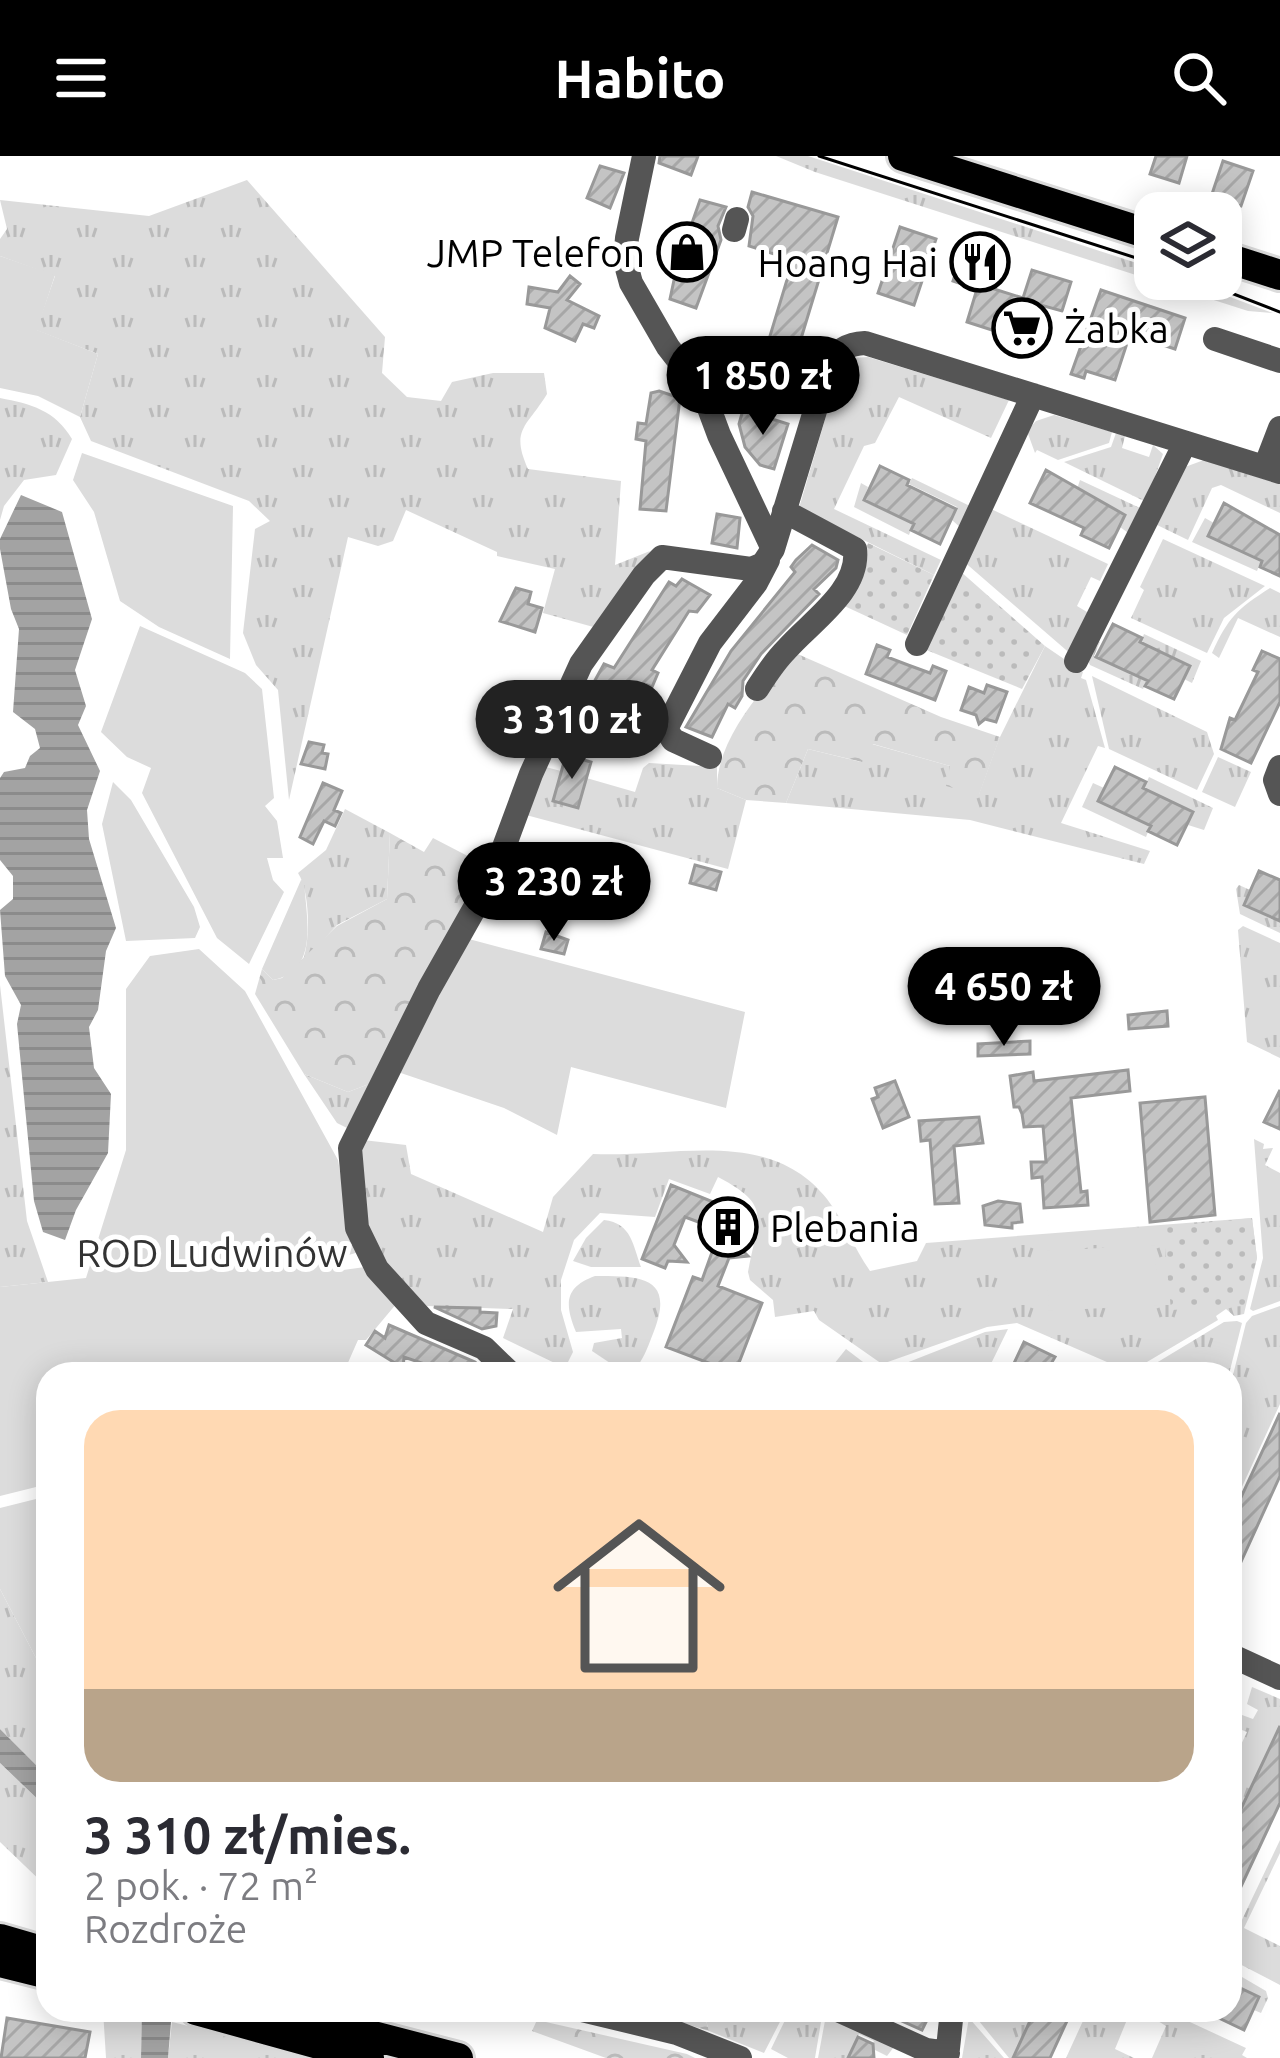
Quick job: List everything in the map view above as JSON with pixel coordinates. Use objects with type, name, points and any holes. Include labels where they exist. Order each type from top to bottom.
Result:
[{"type":"main road","points":[[903,156],[1134,229]]},
{"type":"main road","points":[[963,156],[1134,210]]},
{"type":"main road","points":[[1242,244],[1280,256]]},
{"type":"main road","points":[[1242,263],[1280,275]]},
{"type":"main road","points":[[0,1939],[36,1950]]},
{"type":"main road","points":[[0,1962],[36,1971]]},
{"type":"main road","points":[[241,2022],[369,2058]]},
{"type":"main road","points":[[320,2022],[458,2058]]},
{"type":"street","points":[[644,156],[627,238],[625,261],[631,283],[668,347],[704,392],[771,554]]},
{"type":"street","points":[[1215,339],[1280,361]]},
{"type":"street","points":[[710,757],[673,740],[666,729],[710,643],[756,583],[771,554],[829,365],[851,344],[865,343],[1272,470],[1280,428]]},
{"type":"street","points":[[917,644],[1034,394]]},
{"type":"street","points":[[1076,661],[1185,443]]},
{"type":"street","points":[[757,689],[788,647],[838,596],[857,557],[845,542],[784,511]]},
{"type":"street","points":[[499,1362],[484,1348],[426,1323],[377,1269],[357,1228],[350,1148],[429,988],[494,874],[530,774],[597,639],[662,557],[747,570],[759,567],[771,554]]},
{"type":"street","points":[[1280,767],[1275,780],[1280,794]]},
{"type":"street","points":[[1242,1661],[1280,1678]]},
{"type":"street","points":[[634,2022],[677,2032],[740,2058]]},
{"type":"street","points":[[864,2022],[947,2056],[951,2022]]},
{"type":"green space","points":[[776,156],[808,156],[1134,262],[1134,274]]},
{"type":"green space","points":[[247,180],[385,337],[382,373],[407,397],[441,401],[452,382],[493,373],[544,373],[547,394],[521,436],[528,469],[621,481],[615,565],[650,551],[597,628],[543,613],[555,569],[497,556],[406,510],[393,541],[378,546],[348,537],[289,800],[278,690],[256,665],[243,633],[255,529],[270,521],[249,501],[91,441],[80,417],[98,354],[36,330],[55,276],[0,256],[0,239],[7,229],[0,200],[149,216]]},
{"type":"green space","points":[[0,256],[55,275],[37,330],[98,354],[80,417],[38,396],[0,388]]},
{"type":"green space","points":[[1214,300],[1238,300],[1273,313]]},
{"type":"green space","points":[[868,357],[1009,400],[991,438],[899,397],[875,443],[864,446],[834,509],[941,560],[934,575],[799,508],[839,372],[852,358]]},
{"type":"green space","points":[[0,398],[41,410],[72,439],[56,475],[24,480],[4,506],[0,520]]},
{"type":"green space","points":[[1054,415],[1112,432],[1109,443],[1058,460],[1035,453],[1027,431],[1036,421]]},
{"type":"green space","points":[[1116,433],[1125,436],[1122,448],[1149,457],[1153,445],[1163,454],[1146,502],[1064,462],[1111,447]]},
{"type":"green space","points":[[82,453],[233,506],[230,659],[159,627],[120,601],[94,512],[73,480]]},
{"type":"green space","points":[[1204,460],[1280,484],[1280,513],[1221,485],[1212,488],[1188,540],[1155,524],[1185,467]]},
{"type":"green space","points":[[912,478],[972,507],[962,529],[952,520],[957,507],[909,484]]},
{"type":"green space","points":[[1080,480],[1140,508],[1131,535],[1120,527],[1125,514],[1076,492]]},
{"type":"green space","points":[[861,483],[868,487],[863,501],[913,524],[909,535],[854,507]]},
{"type":"green space","points":[[989,508],[1108,564],[1100,581],[1091,577],[1077,606],[1092,615],[1073,656],[962,560]]},
{"type":"green space","points":[[1205,518],[1214,523],[1208,536],[1261,561],[1257,571],[1192,542]]},
{"type":"green space","points":[[1163,539],[1265,586],[1224,618],[1207,653],[1131,618]]},
{"type":"green space","points":[[868,543],[934,575],[907,635],[840,604]]},
{"type":"green space","points":[[960,571],[1045,646],[1022,689],[924,649]]},
{"type":"green space","points":[[1270,588],[1280,593],[1280,637],[1238,618],[1219,658],[1212,653],[1235,615]]},
{"type":"green space","points":[[140,626],[245,673],[262,689],[274,798],[265,806],[277,821],[283,858],[267,858],[273,880],[284,892],[249,964],[217,938],[142,793],[151,768],[127,757],[101,732]]},
{"type":"green space","points":[[1144,634],[1201,661],[1192,683],[1184,679],[1190,665],[1141,642]]},
{"type":"green space","points":[[1092,638],[1100,642],[1094,656],[1147,681],[1143,689],[1090,665],[1086,657]]},
{"type":"green space","points":[[1045,646],[1083,672],[1105,748],[1098,746],[1061,823],[1150,851],[1144,864],[970,820],[786,803],[808,749],[861,762],[872,744],[950,766],[979,794],[999,739]]},
{"type":"green space","points":[[793,652],[941,717],[1000,737],[979,795],[946,786],[950,766],[873,744],[862,762],[808,749],[786,803],[746,800],[717,788],[733,733]]},
{"type":"green space","points":[[1092,676],[1207,732],[1214,754],[1197,790],[1109,749]]},
{"type":"green space","points":[[1218,757],[1251,772],[1235,807],[1202,792]]},
{"type":"green space","points":[[649,763],[717,767],[717,788],[746,800],[728,869],[526,815],[542,766],[561,771],[553,801],[577,808],[583,777],[635,792]]},
{"type":"green space","points":[[1149,777],[1213,808],[1204,830],[1188,825],[1193,811],[1143,790]]},
{"type":"green space","points":[[113,782],[131,800],[194,907],[200,927],[195,938],[126,941],[102,824]]},
{"type":"green space","points":[[1093,783],[1104,788],[1098,801],[1151,824],[1146,837],[1082,807]]},
{"type":"green space","points":[[345,809],[390,833],[387,899],[337,925],[302,963],[308,916],[298,873],[326,850]]},
{"type":"green space","points":[[390,833],[424,852],[433,838],[487,866],[377,1081],[348,1092],[304,1074],[255,994],[262,969],[273,980],[282,978],[337,926],[387,899]]},
{"type":"green space","points":[[301,880],[307,926],[304,954],[288,975],[273,980],[262,969]]},
{"type":"green space","points":[[1239,885],[1250,890],[1244,905],[1280,921],[1280,933],[1240,914]]},
{"type":"green space","points":[[1243,926],[1280,943],[1280,1058],[1247,1042],[1238,930]]},
{"type":"green space","points":[[465,938],[745,1012],[726,1108],[571,1067],[557,1135],[504,1108],[395,1071]]},
{"type":"green space","name":"ROD Ludwinów","points":[[199,949],[245,991],[338,1160],[350,1231],[359,1252],[328,1261],[336,1271],[365,1267],[397,1303],[366,1340],[358,1340],[348,1362],[36,1362],[36,1487],[0,1496],[0,1287],[86,1278],[126,1150],[126,989],[150,956]]},
{"type":"green space","points":[[0,985],[27,1221],[48,1282],[0,1287]]},
{"type":"green space","points":[[304,1074],[348,1092],[377,1081],[347,1128],[337,1123]]},
{"type":"green space","points":[[1254,1139],[1264,1144],[1263,1149],[1273,1148],[1265,1165],[1280,1173],[1280,1301],[1253,1311],[1263,1258]]},
{"type":"green space","points":[[363,1140],[406,1145],[411,1174],[543,1232],[553,1197],[593,1154],[749,1154],[804,1176],[833,1207],[870,1271],[917,1261],[926,1243],[1252,1218],[1257,1258],[1244,1314],[1234,1316],[1226,1309],[1216,1316],[1218,1320],[1147,1362],[1107,1362],[1017,1323],[987,1327],[879,1362],[819,1320],[814,1311],[775,1317],[773,1300],[750,1280],[748,1272],[757,1215],[747,1196],[718,1177],[710,1194],[669,1179],[655,1217],[600,1213],[574,1240],[561,1280],[561,1310],[573,1352],[568,1362],[553,1362],[503,1338],[513,1309],[427,1306],[396,1280],[370,1243],[358,1169]]},
{"type":"green space","points":[[1252,1218],[1257,1258],[1244,1306],[1171,1310],[1163,1227]]},
{"type":"green space","points":[[604,1220],[626,1231],[641,1267],[591,1267],[573,1261]]},
{"type":"green space","points":[[1155,1245],[1158,1305],[1049,1311],[1046,1251]]},
{"type":"green space","points":[[595,1276],[626,1277],[656,1289],[659,1313],[640,1362],[608,1362],[592,1351],[594,1343],[622,1338],[621,1329],[576,1332],[570,1297],[578,1285]]},
{"type":"green space","points":[[1280,1306],[1280,1404],[1242,1487],[1242,1362],[1236,1362],[1252,1316]]},
{"type":"green space","points":[[1224,1322],[1242,1323],[1232,1362],[1158,1362]]},
{"type":"green space","points":[[1008,1329],[992,1362],[909,1362],[985,1332]]},
{"type":"green space","points":[[846,1349],[863,1362],[836,1362]]},
{"type":"green space","points":[[36,1499],[36,1658],[0,1589],[0,1508]]},
{"type":"green space","points":[[0,1589],[36,1658],[36,1765],[0,1729]]},
{"type":"green space","points":[[1252,1687],[1280,1699],[1280,1726],[1242,1807],[1242,1743],[1247,1732],[1242,1730],[1242,1715],[1253,1719],[1258,1710],[1247,1704]]},
{"type":"green space","points":[[0,1763],[36,1798],[36,1876],[0,1842]]},
{"type":"green space","points":[[1280,1840],[1280,1853],[1244,1928],[1280,1946],[1280,1985],[1242,1965],[1242,1920]]},
{"type":"green space","points":[[1242,1977],[1266,1991],[1261,2013],[1254,2010],[1259,1997],[1242,1990]]},
{"type":"green space","points":[[104,2022],[142,2022],[141,2058],[106,2058]]},
{"type":"green space","points":[[172,2022],[259,2043],[303,2058],[168,2058]]},
{"type":"green space","points":[[536,2022],[546,2022],[695,2058],[606,2058],[532,2031]]},
{"type":"green space","points":[[680,2022],[706,2022],[709,2031]]},
{"type":"green space","points":[[706,2022],[780,2022],[764,2053],[709,2031]]},
{"type":"green space","points":[[784,2022],[821,2022],[815,2058],[788,2058],[771,2049]]},
{"type":"green space","points":[[825,2022],[852,2022],[897,2043],[887,2056],[871,2048],[874,2041],[859,2034],[847,2058],[818,2058]]},
{"type":"green space","points":[[968,2022],[972,2022],[1004,2058],[962,2058]]},
{"type":"green space","points":[[980,2022],[1030,2022],[1014,2058],[1009,2058]]},
{"type":"green space","points":[[1082,2022],[1126,2022],[1115,2049],[1134,2058],[1066,2058]]},
{"type":"green space","points":[[1160,2022],[1190,2022],[1246,2048],[1242,2055],[1247,2058],[1152,2058],[1166,2026]]},
{"type":"shaded area","points":[[21,495],[62,512],[92,619],[75,670],[86,706],[78,725],[100,771],[87,810],[89,839],[116,928],[106,951],[98,1010],[89,1027],[94,1068],[111,1094],[108,1153],[65,1240],[43,1232],[34,1201],[17,1024],[21,1005],[5,976],[0,910],[13,899],[13,876],[0,860],[0,778],[4,772],[25,768],[40,748],[35,729],[13,712],[19,629],[0,549],[0,539]]},
{"type":"shaded area","points":[[0,1729],[36,1765],[36,1798],[0,1763]]},
{"type":"shaded area","points":[[142,2022],[171,2022],[168,2058],[141,2058]]},
{"type":"building","points":[[660,156],[698,156],[691,175],[659,163]]},
{"type":"building","points":[[1156,156],[1187,156],[1179,183],[1150,174]]},
{"type":"building","points":[[1223,161],[1253,171],[1242,203],[1242,192],[1213,192]]},
{"type":"building","points":[[600,166],[624,173],[610,208],[587,198]]},
{"type":"building","points":[[752,192],[838,217],[789,378],[760,369],[793,260],[749,246]]},
{"type":"building","points":[[700,200],[726,207],[718,226],[721,240],[696,308],[670,299]]},
{"type":"building","points":[[900,227],[936,239],[914,305],[878,293]]},
{"type":"building","points":[[964,248],[1003,260],[994,289],[1023,298],[1032,270],[1071,282],[1062,311],[1037,304],[1026,341],[967,322],[977,289],[953,281]]},
{"type":"building","points":[[570,276],[580,284],[567,300],[599,316],[594,328],[583,324],[575,341],[545,328],[550,308],[527,304],[529,287],[558,292]]},
{"type":"building","points":[[1101,290],[1185,318],[1175,349],[1130,334],[1115,380],[1086,371],[1084,378],[1071,374]]},
{"type":"building","points":[[651,393],[680,398],[666,511],[640,509],[646,441],[636,439],[638,423],[646,424]]},
{"type":"building","points":[[743,410],[788,424],[774,469],[760,465],[745,447],[739,424]]},
{"type":"building","points":[[880,466],[956,509],[940,544],[911,530],[914,524],[864,500]]},
{"type":"building","points":[[1046,470],[1125,515],[1109,548],[1081,535],[1084,528],[1030,503]]},
{"type":"building","points":[[1224,503],[1280,535],[1280,576],[1260,567],[1262,561],[1208,536]]},
{"type":"building","points":[[717,514],[740,518],[737,548],[712,543]]},
{"type":"building","points":[[812,545],[838,560],[814,589],[819,594],[761,654],[743,681],[735,708],[728,704],[712,737],[686,727],[731,651],[795,572],[791,567],[796,560]]},
{"type":"building","points":[[682,579],[710,595],[697,612],[689,611],[652,670],[658,673],[652,687],[647,685],[635,709],[607,697],[597,723],[576,715],[604,664],[614,668],[669,582],[676,586]]},
{"type":"building","points":[[516,588],[531,592],[528,604],[542,608],[535,632],[500,621]]},
{"type":"building","points":[[1113,624],[1190,666],[1174,699],[1096,657]]},
{"type":"building","points":[[877,645],[890,650],[887,657],[908,665],[930,673],[933,666],[946,671],[935,700],[866,674]]},
{"type":"building","points":[[1262,651],[1280,659],[1280,702],[1251,763],[1221,749],[1230,718],[1235,720],[1258,672],[1253,670]]},
{"type":"building","points":[[987,685],[1007,692],[996,722],[985,719],[979,724],[976,715],[961,710],[969,687],[984,693]]},
{"type":"building","points":[[515,699],[537,710],[517,750],[495,740]]},
{"type":"building","points":[[309,742],[324,745],[322,753],[328,754],[325,769],[301,764]]},
{"type":"building","points":[[566,755],[591,762],[578,808],[553,801]]},
{"type":"building","points":[[1115,767],[1146,782],[1143,788],[1193,812],[1177,845],[1148,831],[1151,826],[1098,801]]},
{"type":"building","points":[[323,783],[342,791],[334,810],[341,813],[335,826],[324,821],[313,844],[300,837]]},
{"type":"building","points":[[572,851],[591,856],[585,890],[556,885],[565,854],[570,856]]},
{"type":"building","points":[[695,865],[721,872],[716,890],[690,883]]},
{"type":"building","points":[[1259,871],[1280,880],[1280,921],[1244,905]]},
{"type":"building","points":[[546,932],[568,940],[564,954],[541,949]]},
{"type":"building","points":[[1167,1011],[1168,1026],[1129,1029],[1128,1015]]},
{"type":"building","points":[[1030,1041],[1030,1054],[978,1056],[978,1044]]},
{"type":"building","points":[[1128,1070],[1130,1091],[1071,1098],[1081,1192],[1087,1191],[1088,1205],[1044,1208],[1042,1177],[1032,1178],[1031,1162],[1046,1162],[1043,1126],[1024,1127],[1019,1107],[1014,1107],[1010,1076],[1033,1072],[1034,1081]]},
{"type":"building","points":[[895,1081],[909,1117],[883,1128],[872,1099],[878,1097],[875,1088]]},
{"type":"building","points":[[1280,1090],[1280,1129],[1264,1122]]},
{"type":"building","points":[[1205,1097],[1215,1215],[1150,1222],[1140,1103]]},
{"type":"building","points":[[979,1117],[983,1143],[954,1146],[959,1203],[935,1204],[930,1140],[921,1141],[919,1121]]},
{"type":"building","points":[[671,1185],[748,1216],[737,1245],[748,1256],[729,1258],[718,1286],[762,1303],[739,1362],[706,1362],[666,1347],[693,1277],[702,1280],[720,1230],[685,1217],[674,1245],[687,1262],[668,1261],[665,1268],[642,1259]]},
{"type":"building","points":[[998,1201],[1020,1204],[1022,1222],[1012,1223],[1012,1228],[985,1225],[983,1206]]},
{"type":"building","points":[[434,1307],[497,1313],[496,1326],[482,1329]]},
{"type":"building","points":[[389,1325],[475,1362],[419,1362],[404,1357],[404,1362],[393,1362],[366,1345],[375,1331],[385,1338]]},
{"type":"building","points":[[1024,1342],[1055,1357],[1052,1362],[1015,1362]]},
{"type":"building","points":[[1280,1413],[1280,1476],[1242,1560],[1242,1495]]},
{"type":"building","points":[[1280,1726],[1280,1803],[1242,1884],[1242,1807]]},
{"type":"building","points":[[1242,1989],[1259,1997],[1244,2030],[1227,2022],[1242,2022]]},
{"type":"building","points":[[7,2018],[90,2032],[85,2058],[1,2058]]},
{"type":"building","points":[[1030,2022],[1066,2022],[1050,2058],[1013,2058]]},
{"type":"building","points":[[858,2037],[873,2044],[874,2058],[848,2058]]},
{"type":"tram line","points":[[819,156],[1134,257]]},
{"type":"tram line","points":[[1242,297],[1280,312]]},
{"type":"place","name":"JMP Telefon","points":[[687,252]]},
{"type":"place","name":"Hoang Hai","points":[[980,262]]},
{"type":"place","name":"Żabka","points":[[1022,328]]},
{"type":"place","name":"Plebania","points":[[728,1227]]}]
